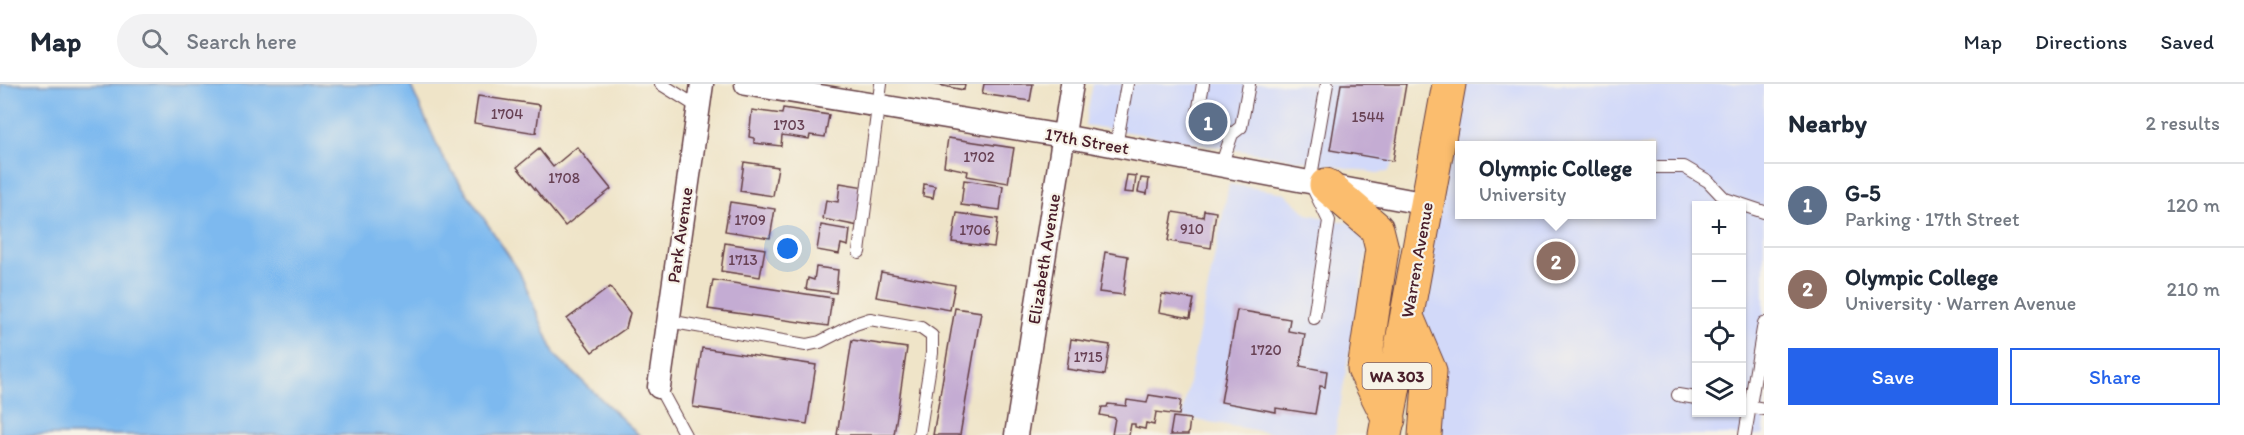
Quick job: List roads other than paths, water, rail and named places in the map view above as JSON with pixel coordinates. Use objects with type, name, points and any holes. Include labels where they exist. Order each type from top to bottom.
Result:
[{"type":"main road","name":"Warren Avenue","points":[[1387,427],[1427,204],[1452,89]]},
{"type":"main road","points":[[1318,184],[1377,229],[1382,249],[1364,369],[1387,427]]},
{"type":"main road","points":[[1407,317],[1430,371],[1425,435]]},
{"type":"street","name":"Park Avenue","points":[[659,387],[702,84]]},
{"type":"street","name":"17th Street","points":[[746,84],[879,95],[1063,136],[1427,204]]},
{"type":"street","name":"Elizabeth Avenue","points":[[1016,435],[1072,84]]},
{"type":"lane","points":[[661,84],[698,107]]},
{"type":"lane","points":[[1116,146],[1127,84]]},
{"type":"lane","points":[[1203,84],[1197,119],[1232,134]]},
{"type":"lane","points":[[1221,166],[1232,134],[1241,127],[1249,84]]},
{"type":"lane","points":[[1314,318],[1329,221],[1318,184],[1327,84]]},
{"type":"lane","points":[[859,252],[879,95]]},
{"type":"lane","points":[[1656,167],[1684,167],[1708,181],[1725,199],[1764,212]]},
{"type":"lane","points":[[668,321],[806,345],[820,342],[870,319],[921,328],[932,336],[932,353],[918,435]]},
{"type":"lane","points":[[1764,323],[1746,406],[1764,409]]},
{"type":"lane","points":[[659,387],[685,435]]},
{"type":"lane","points":[[1678,394],[1692,397]]},
{"type":"lane","points":[[1745,435],[1746,417]]},
{"type":"water","points":[[0,84],[410,84],[442,156],[519,271],[555,355],[639,435],[0,435]]},
{"type":"place","name":"G-5","points":[[1208,122]]},
{"type":"place","name":"Olympic College","points":[[1556,261]]}]
